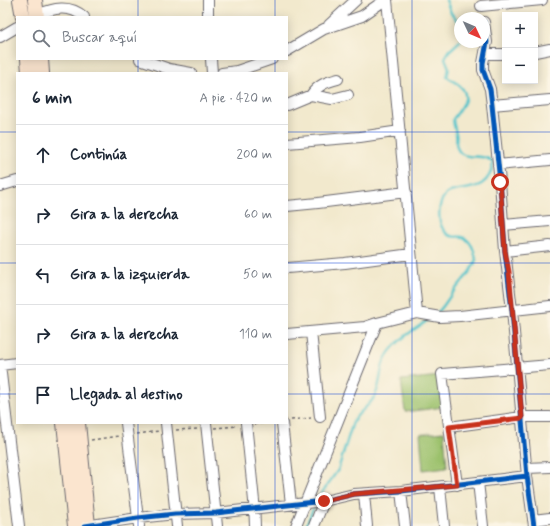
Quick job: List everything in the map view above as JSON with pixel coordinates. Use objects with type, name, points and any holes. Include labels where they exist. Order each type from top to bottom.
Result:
[{"type":"street","points":[[20,0],[32,16]]},
{"type":"street","points":[[32,16],[35,0]]},
{"type":"street","points":[[208,0],[208,16]]},
{"type":"street","points":[[288,50],[324,29],[356,0]]},
{"type":"street","points":[[324,29],[362,16],[386,0],[417,313]]},
{"type":"street","points":[[481,3],[542,0]]},
{"type":"street","points":[[32,16],[48,10],[60,8],[70,9],[82,16]]},
{"type":"street","points":[[0,37],[16,28]]},
{"type":"street","points":[[486,48],[483,70],[490,89],[492,105],[505,251],[533,523],[550,518]]},
{"type":"street","points":[[538,51],[550,49]]},
{"type":"street","points":[[485,54],[502,54]]},
{"type":"street","points":[[28,60],[29,72]]},
{"type":"street","points":[[40,60],[42,72]]},
{"type":"street","points":[[143,60],[169,69],[186,72]]},
{"type":"street","points":[[211,60],[212,72]]},
{"type":"street","points":[[231,72],[269,60]]},
{"type":"street","points":[[311,96],[315,89],[319,86],[326,82],[338,79]]},
{"type":"street","points":[[288,105],[311,96],[332,99],[348,94]]},
{"type":"street","points":[[492,105],[550,100]]},
{"type":"street","points":[[288,143],[360,137],[400,131]]},
{"type":"street","points":[[498,165],[550,160]]},
{"type":"street","points":[[0,186],[16,181]]},
{"type":"street","points":[[288,206],[406,192]]},
{"type":"street","points":[[503,225],[550,221]]},
{"type":"street","points":[[505,251],[550,246]]},
{"type":"street","points":[[288,268],[345,263],[411,254]]},
{"type":"street","points":[[288,334],[365,327],[377,322],[417,313],[440,317],[460,316],[550,306]]},
{"type":"street","points":[[296,526],[377,322]]},
{"type":"street","points":[[311,332],[320,417]]},
{"type":"street","points":[[16,363],[0,365],[19,526]]},
{"type":"street","points":[[457,485],[442,374],[550,365]]},
{"type":"street","points":[[449,427],[522,418],[550,417]]},
{"type":"street","points":[[64,424],[84,526]]},
{"type":"street","points":[[78,424],[84,526]]},
{"type":"street","points":[[126,424],[138,522]]},
{"type":"street","points":[[166,424],[177,526]]},
{"type":"street","points":[[206,424],[217,526]]},
{"type":"street","points":[[246,424],[255,526]]},
{"type":"street","points":[[282,424],[291,504]]},
{"type":"street","points":[[84,526],[138,522],[175,514],[216,513],[324,501],[354,494],[457,485],[550,467]]},
{"type":"street","points":[[478,482],[483,526]]},
{"type":"street","points":[[440,486],[444,526]]},
{"type":"street","points":[[401,491],[405,526]]},
{"type":"street","points":[[364,494],[367,526]]},
{"type":"street","points":[[314,526],[324,501]]},
{"type":"green space","points":[[440,376],[444,407],[405,412],[401,380]]},
{"type":"green space","points":[[444,432],[447,467],[423,470],[420,434]]},
{"type":"waterway","points":[[446,0],[454,17]]},
{"type":"waterway","points":[[437,313],[469,272],[476,260],[470,242],[463,237],[451,236],[443,230],[439,215],[440,204],[447,194],[453,191],[477,186],[484,182],[490,175],[493,163],[489,159],[483,157],[466,156],[458,150],[453,119],[463,105],[465,96],[461,87],[447,77],[449,68],[445,58],[454,46]]},
{"type":"waterway","points":[[318,498],[338,470],[353,422],[376,395],[382,366],[387,355],[401,339],[431,318]]},
{"type":"waterway","points":[[306,526],[315,504]]},
{"type":"cycle path","points":[[486,48],[483,70],[490,89],[492,105],[527,476],[534,526]]},
{"type":"cycle path","points":[[85,526],[175,514],[216,513],[324,501],[354,494],[401,491],[527,476]]},
{"type":"route","points":[[324,501],[354,494],[457,485],[449,427],[522,418],[512,320],[509,272],[505,251],[500,182]]}]
